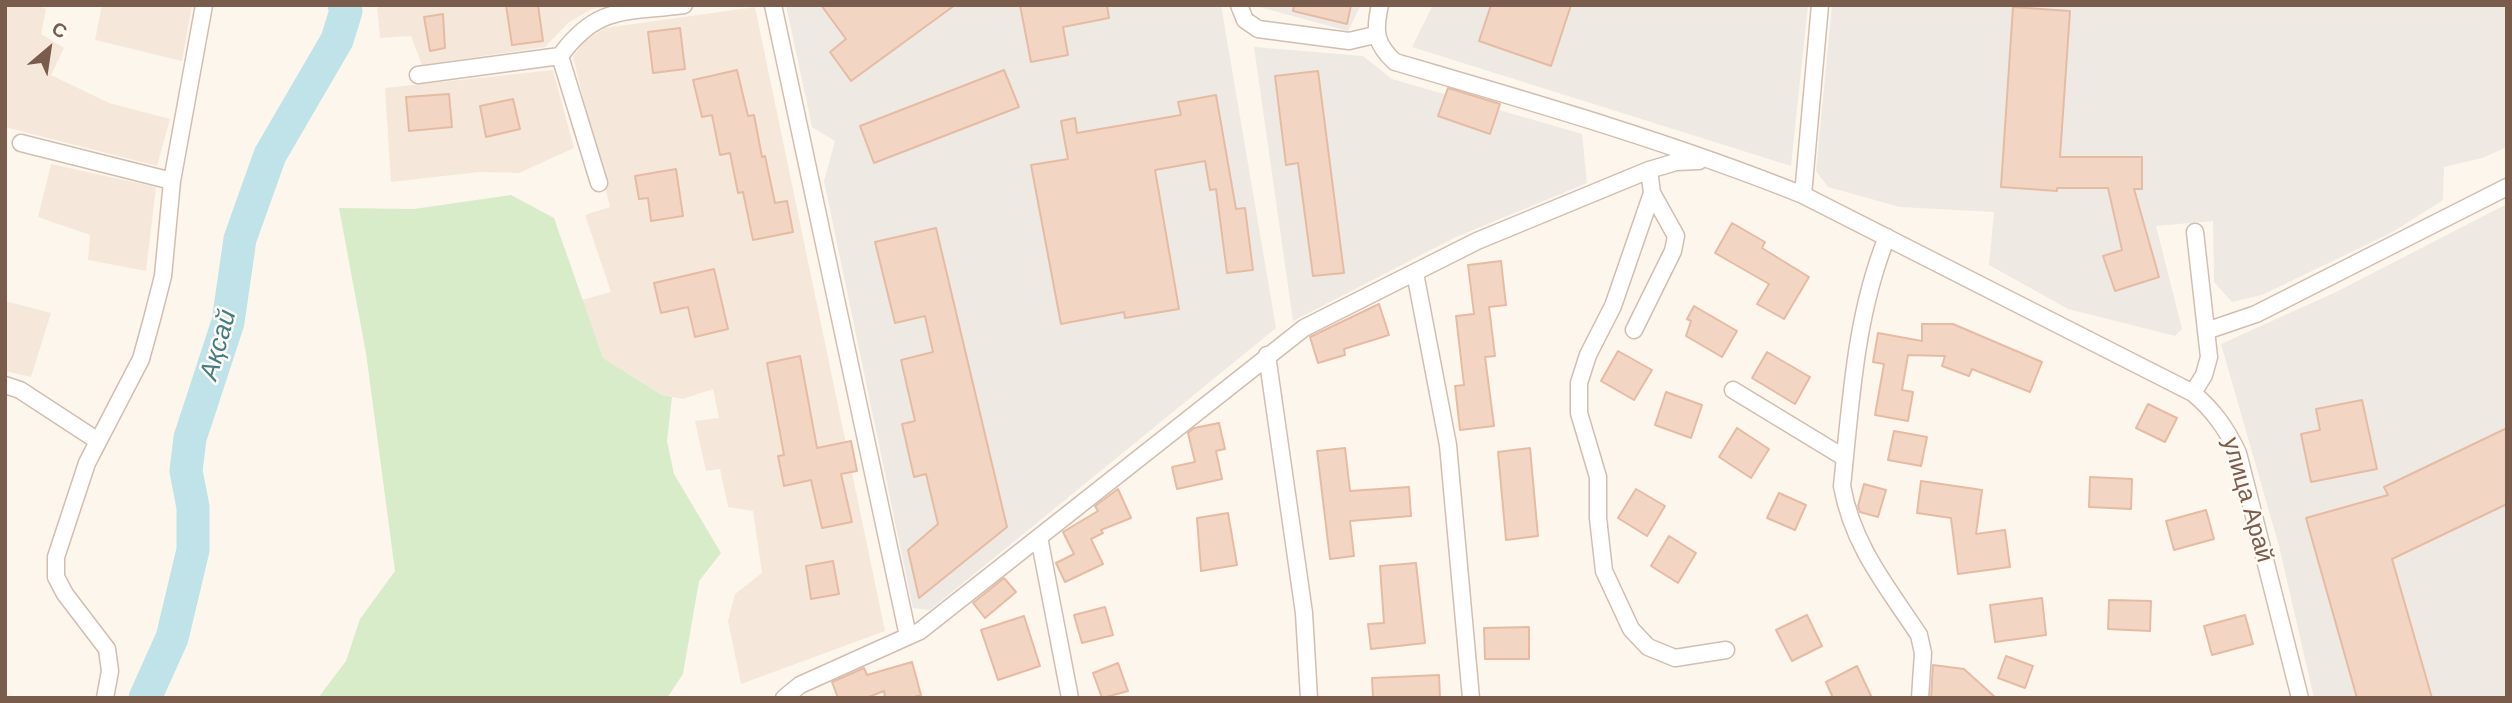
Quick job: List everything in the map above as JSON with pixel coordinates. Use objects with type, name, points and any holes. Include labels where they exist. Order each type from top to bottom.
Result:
[{"type":"street","points":[[105,698],[110,671],[107,649],[65,594],[56,577],[56,557],[87,463],[141,359],[152,319],[163,276],[172,181],[204,5]]},
{"type":"street","points":[[418,75],[560,56],[578,31],[602,16],[684,5]]},
{"type":"street","points":[[773,5],[908,636]]},
{"type":"street","points":[[1238,5],[1245,20],[1258,29],[1349,41],[1375,35],[1380,5]]},
{"type":"street","points":[[1803,195],[1821,5]]},
{"type":"street","name":"улица Арай","points":[[1375,35],[1381,49],[1395,62],[1528,101],[1803,195],[2193,393],[2226,427],[2238,453],[2300,698]]},
{"type":"street","points":[[560,56],[599,183]]},
{"type":"street","points":[[21,143],[172,181]]},
{"type":"street","points":[[784,698],[908,636],[947,611],[1304,328],[1477,241],[1649,170],[1676,162],[1708,161]]},
{"type":"street","points":[[1633,330],[1673,251],[1676,236],[1652,194],[1649,170]]},
{"type":"street","points":[[2206,331],[2256,314],[2507,187]]},
{"type":"street","points":[[1652,194],[1613,306],[1588,355],[1578,383],[1579,413],[1598,477],[1598,518],[1604,571],[1631,629],[1648,647],[1675,658],[1726,650]]},
{"type":"street","points":[[2193,393],[2204,375],[2209,357],[2195,232]]},
{"type":"street","points":[[1887,237],[1870,279],[1863,310],[1842,486],[1847,514],[1858,544],[1919,635],[1923,653],[1920,698]]},
{"type":"street","points":[[1415,273],[1448,444],[1471,698]]},
{"type":"street","points":[[1267,355],[1304,613],[1309,698]]},
{"type":"street","points":[[5,385],[20,390],[98,441]]},
{"type":"street","points":[[1733,390],[1845,458]]},
{"type":"street","points":[[1039,537],[1070,698]]},
{"type":"shaded area","points":[[5,5],[35,5],[46,9],[41,34],[64,48],[51,75],[109,103],[170,119],[157,166],[5,127]]},
{"type":"shaded area","points":[[102,5],[192,5],[182,61],[95,40]]},
{"type":"shaded area","points":[[377,5],[616,5],[592,9],[569,22],[545,47],[422,65],[411,36],[380,38]]},
{"type":"shaded area","points":[[786,5],[1221,5],[1276,328],[930,610],[913,608],[824,181],[835,141],[812,127]]},
{"type":"shaded area","points":[[1252,5],[1361,5],[1348,31]]},
{"type":"shaded area","points":[[1433,5],[1808,5],[1791,166],[1412,47]]},
{"type":"shaded area","points":[[1832,5],[2507,5],[2507,147],[2482,158],[2444,167],[2443,200],[2391,233],[2262,295],[2232,302],[2214,282],[2213,221],[2156,226],[2182,329],[2175,336],[2068,309],[1989,265],[1994,212],[1900,207],[1828,187],[1816,171]]},
{"type":"shaded area","points":[[755,7],[885,631],[741,684],[728,621],[735,594],[762,573],[753,511],[728,507],[720,469],[706,471],[695,421],[719,418],[713,389],[683,399],[662,395],[603,358],[582,300],[611,292],[585,215],[610,207],[573,57],[585,41],[605,28]]},
{"type":"shaded area","points":[[1254,47],[1363,56],[1392,79],[1582,134],[1587,183],[1456,237],[1293,321]]},
{"type":"shaded area","points":[[553,70],[574,148],[519,173],[479,172],[391,182],[385,88]]},
{"type":"shaded area","points":[[51,164],[156,187],[146,271],[88,260],[90,235],[38,217]]},
{"type":"shaded area","points":[[2507,204],[2507,698],[2314,698],[2279,546],[2221,344],[2336,292]]},
{"type":"shaded area","points":[[5,301],[51,313],[31,377],[5,371]]},
{"type":"green space","points":[[511,195],[554,218],[603,358],[662,395],[672,397],[667,441],[674,474],[721,553],[699,581],[683,674],[667,698],[318,698],[346,661],[360,619],[395,571],[366,353],[339,208],[414,209]]},
{"type":"building","points":[[506,5],[538,5],[543,41],[512,45]]},
{"type":"building","points":[[821,5],[955,5],[851,81],[830,52],[846,39]]},
{"type":"building","points":[[1020,5],[1107,5],[1109,18],[1063,27],[1068,55],[1031,62]]},
{"type":"building","points":[[1294,5],[1351,5],[1347,24],[1293,11]]},
{"type":"building","points":[[1491,5],[1571,5],[1551,66],[1479,41]]},
{"type":"building","points":[[2013,7],[2070,11],[2060,157],[2142,157],[2142,189],[2134,189],[2159,277],[2115,291],[2103,256],[2122,250],[2108,188],[2057,188],[2057,191],[2001,187]]},
{"type":"building","points":[[443,14],[445,48],[430,51],[424,17]]},
{"type":"building","points":[[680,28],[685,69],[653,73],[648,32]]},
{"type":"building","points":[[737,70],[748,116],[754,115],[775,203],[787,201],[793,232],[753,240],[743,192],[738,193],[730,153],[720,155],[712,115],[702,117],[693,80]]},
{"type":"building","points":[[1004,70],[1019,107],[874,163],[860,126]]},
{"type":"building","points":[[1318,71],[1344,273],[1313,276],[1298,163],[1286,165],[1275,76]]},
{"type":"building","points":[[1448,88],[1500,104],[1490,134],[1438,116]]},
{"type":"building","points":[[449,94],[452,127],[409,131],[406,97]]},
{"type":"building","points":[[1216,95],[1236,209],[1245,208],[1253,270],[1227,273],[1216,189],[1210,190],[1205,161],[1155,170],[1179,309],[1125,318],[1124,312],[1061,324],[1031,165],[1068,159],[1061,121],[1075,118],[1077,133],[1181,115],[1178,102]]},
{"type":"building","points":[[513,99],[520,129],[486,137],[480,106]]},
{"type":"building","points":[[676,169],[683,216],[651,221],[648,198],[639,199],[635,176]]},
{"type":"building","points":[[1732,223],[1765,242],[1762,248],[1809,277],[1784,319],[1757,304],[1769,284],[1715,253]]},
{"type":"building","points":[[936,228],[1007,527],[919,598],[908,550],[938,524],[926,474],[914,477],[902,424],[915,421],[901,360],[933,352],[925,316],[895,323],[875,242]]},
{"type":"building","points":[[1501,261],[1506,305],[1489,307],[1495,356],[1485,357],[1494,426],[1460,430],[1455,386],[1464,385],[1456,316],[1474,314],[1468,265]]},
{"type":"building","points":[[714,269],[728,329],[695,337],[688,307],[661,313],[654,283]]},
{"type":"building","points":[[1379,304],[1389,335],[1344,349],[1345,355],[1318,363],[1310,337]]},
{"type":"building","points":[[1694,306],[1737,331],[1722,357],[1686,336],[1691,321],[1687,319]]},
{"type":"building","points":[[1922,324],[1953,324],[2042,362],[2030,392],[1972,369],[1969,376],[1942,366],[1945,356],[1908,355],[1902,390],[1913,392],[1908,421],[1875,415],[1884,364],[1873,362],[1878,333],[1922,341]]},
{"type":"building","points":[[1618,351],[1652,370],[1634,400],[1601,381]]},
{"type":"building","points":[[1767,352],[1810,377],[1795,404],[1752,378]]},
{"type":"building","points":[[800,356],[817,448],[851,441],[857,471],[841,474],[852,522],[822,528],[811,480],[784,486],[778,456],[784,455],[767,363]]},
{"type":"building","points":[[1666,392],[1702,405],[1691,438],[1655,425]]},
{"type":"building","points":[[2362,400],[2377,469],[2311,482],[2301,434],[2320,430],[2316,409]]},
{"type":"building","points":[[2148,404],[2177,418],[2165,442],[2136,428]]},
{"type":"building","points":[[1219,423],[1225,449],[1216,451],[1222,479],[1177,489],[1172,467],[1195,462],[1188,433],[1194,428]]},
{"type":"building","points":[[1737,428],[1769,449],[1751,478],[1719,457]]},
{"type":"building","points":[[2507,428],[2507,504],[2392,559],[2432,698],[2357,698],[2306,518],[2388,495],[2384,487]]},
{"type":"building","points":[[1894,431],[1927,437],[1921,466],[1888,460]]},
{"type":"building","points":[[1345,448],[1350,491],[1409,487],[1411,516],[1350,521],[1354,556],[1330,559],[1317,451]]},
{"type":"building","points":[[1530,448],[1538,536],[1506,540],[1498,452]]},
{"type":"building","points":[[2090,477],[2132,479],[2131,509],[2089,507]]},
{"type":"building","points":[[1921,481],[1982,490],[1976,534],[2005,530],[2010,567],[1958,574],[1951,518],[1917,513]]},
{"type":"building","points":[[1864,484],[1886,490],[1878,517],[1860,512],[1858,506]]},
{"type":"building","points":[[1118,489],[1131,518],[1101,530],[1103,533],[1091,539],[1103,564],[1065,582],[1056,563],[1074,554],[1063,532],[1098,511],[1095,506]]},
{"type":"building","points":[[1636,489],[1665,506],[1647,536],[1618,518]]},
{"type":"building","points":[[1779,493],[1806,505],[1795,530],[1767,518]]},
{"type":"building","points":[[2206,510],[2214,539],[2174,550],[2166,521]]},
{"type":"building","points":[[1228,513],[1237,565],[1201,571],[1197,518]]},
{"type":"building","points":[[1669,536],[1696,553],[1678,583],[1651,566]]},
{"type":"building","points":[[833,561],[839,594],[811,599],[806,566]]},
{"type":"building","points":[[1416,563],[1425,643],[1371,649],[1368,624],[1384,623],[1380,566]]},
{"type":"building","points":[[1004,578],[1016,592],[985,618],[973,603]]},
{"type":"building","points":[[2042,598],[2046,635],[1995,642],[1990,605]]},
{"type":"building","points":[[2109,600],[2151,601],[2150,631],[2108,629]]},
{"type":"building","points":[[1105,607],[1113,635],[1082,643],[1074,615]]},
{"type":"building","points":[[1807,615],[1822,646],[1792,661],[1776,630]]},
{"type":"building","points":[[2245,615],[2253,644],[2212,655],[2204,626]]},
{"type":"building","points":[[1024,616],[1040,666],[998,680],[981,630]]},
{"type":"building","points":[[1529,627],[1529,659],[1485,659],[1484,628]]},
{"type":"building","points":[[2006,656],[2033,666],[2025,688],[1998,678]]},
{"type":"building","points":[[912,662],[921,695],[911,698],[885,698],[884,691],[866,698],[838,698],[832,682],[864,668],[867,675]]},
{"type":"building","points":[[1118,663],[1128,691],[1102,698],[1093,673]]},
{"type":"building","points":[[1933,665],[1964,669],[1996,698],[1931,698]]},
{"type":"building","points":[[1857,666],[1872,698],[1833,698],[1826,682]]},
{"type":"building","points":[[1439,675],[1440,698],[1373,698],[1372,678]]},
{"type":"waterway","name":"Ақсай","points":[[145,698],[172,638],[193,550],[193,507],[186,471],[190,438],[228,322],[240,239],[270,155],[337,40],[346,11],[344,5]]}]
